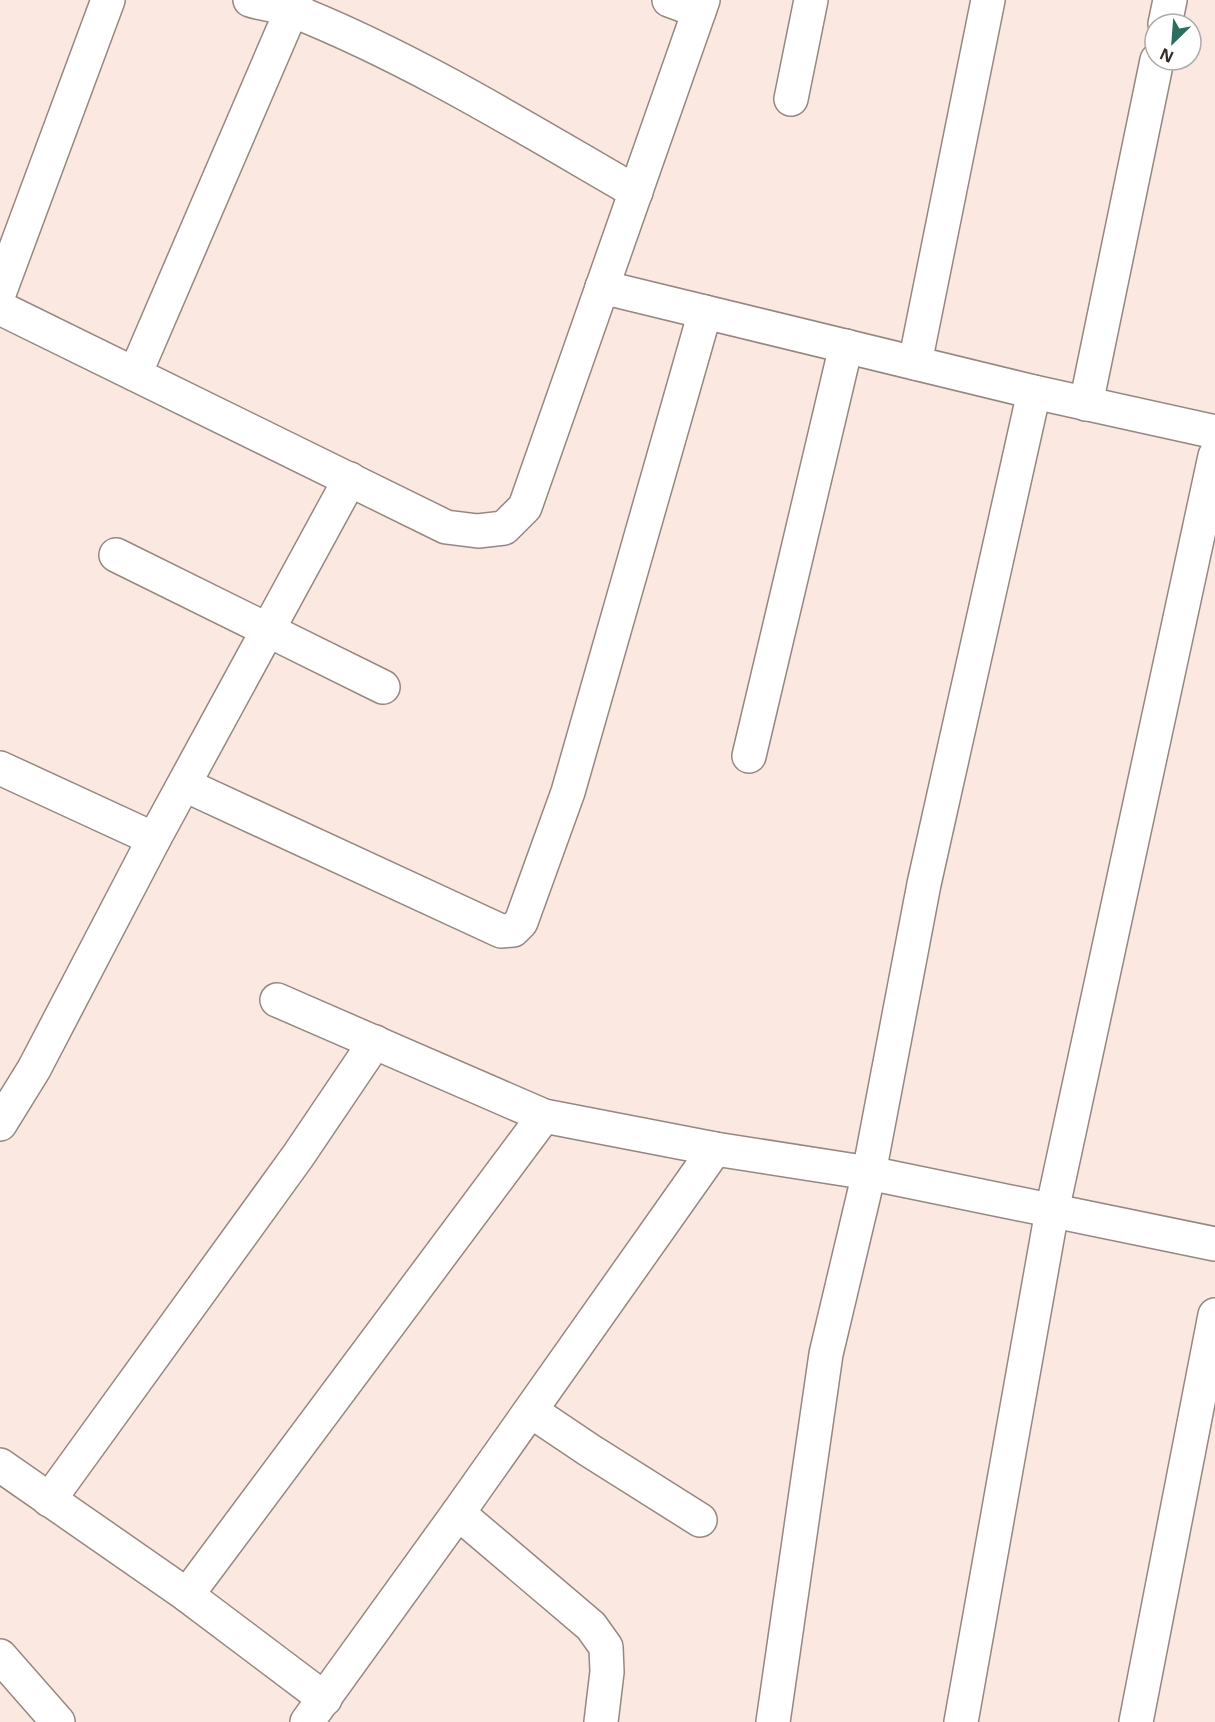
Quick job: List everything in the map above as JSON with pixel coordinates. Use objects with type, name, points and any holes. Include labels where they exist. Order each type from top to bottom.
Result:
[{"type":"street","points":[[0,291],[108,0]]},
{"type":"street","points":[[250,0],[294,5],[472,97],[636,192]]},
{"type":"street","points":[[0,308],[446,527],[478,531],[504,528],[525,507],[701,6],[669,0]]},
{"type":"street","points":[[791,99],[811,0]]},
{"type":"street","points":[[915,363],[988,0]]},
{"type":"street","points":[[135,374],[294,5]]},
{"type":"street","points":[[1086,404],[1155,72]]},
{"type":"street","points":[[602,287],[1034,392],[1215,432]]},
{"type":"street","points":[[185,785],[501,932],[513,930],[521,922],[568,792],[705,312]]},
{"type":"street","points":[[749,756],[846,346]]},
{"type":"street","points":[[773,1722],[826,1354],[869,1173],[924,885],[1034,392]]},
{"type":"street","points":[[962,1722],[1052,1210],[1215,456]]},
{"type":"street","points":[[0,1124],[34,1069],[154,839],[350,479]]},
{"type":"street","points":[[116,555],[383,687]]},
{"type":"street","points":[[0,768],[154,839]]},
{"type":"street","points":[[277,1000],[544,1116],[716,1149],[869,1173],[1215,1244]]},
{"type":"street","points":[[49,1500],[298,1156],[375,1042]]},
{"type":"street","points":[[187,1595],[544,1116]]},
{"type":"street","points":[[6,1481],[49,1500],[187,1595],[316,1710],[716,1149]]},
{"type":"street","points":[[1136,1722],[1215,1315]]},
{"type":"street","points":[[531,1411],[700,1520]]},
{"type":"street","points":[[458,1513],[591,1626],[606,1647],[607,1672],[601,1722]]},
{"type":"street","points":[[0,1656],[58,1722]]}]
